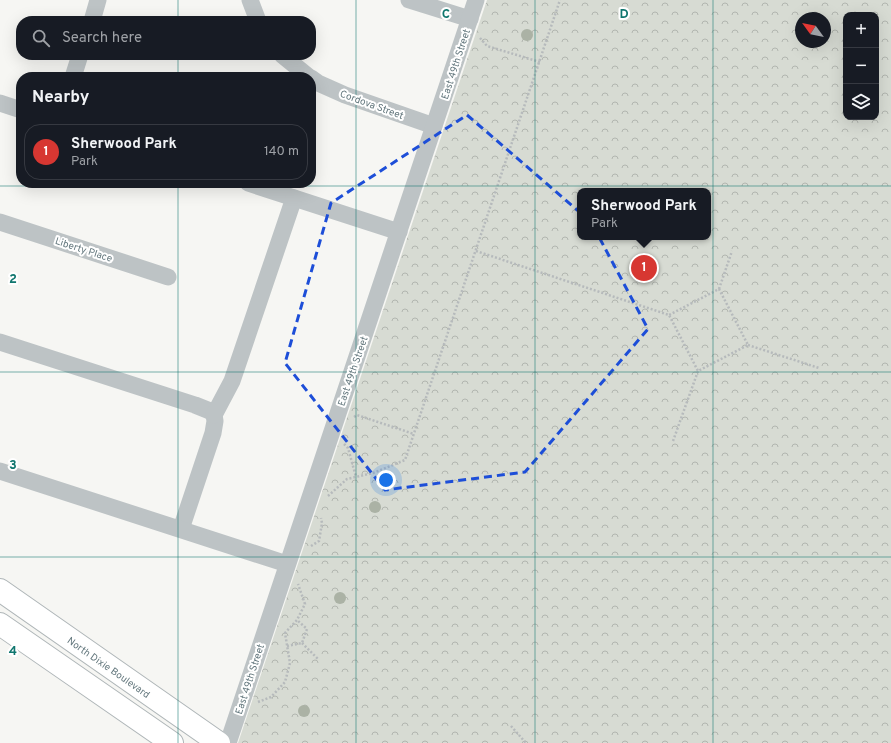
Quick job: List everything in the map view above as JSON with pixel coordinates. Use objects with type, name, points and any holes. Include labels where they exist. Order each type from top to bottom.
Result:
[{"type":"main road","name":"North Dixie Boulevard","points":[[0,590],[219,743]]},
{"type":"main road","points":[[0,624],[172,743]]},
{"type":"street","points":[[93,16],[98,0]]},
{"type":"street","points":[[250,0],[256,16]]},
{"type":"street","points":[[409,0],[473,26]]},
{"type":"street","name":"East 49th Street","points":[[228,743],[434,126],[473,26],[476,0]]},
{"type":"street","points":[[75,72],[78,60]]},
{"type":"street","name":"Cordova Street","points":[[288,60],[303,72]]},
{"type":"street","name":"Cordova Street","points":[[316,82],[345,95],[434,126]]},
{"type":"street","points":[[0,103],[16,108]]},
{"type":"street","points":[[263,188],[399,232]]},
{"type":"street","points":[[214,415],[232,381],[294,198]]},
{"type":"street","name":"Liberty Place","points":[[0,222],[168,276]]},
{"type":"street","points":[[0,342],[195,405],[210,411],[214,415],[214,433],[181,529]]},
{"type":"street","points":[[0,471],[287,564]]},
{"type":"path","points":[[326,498],[347,479],[373,473],[405,460],[560,0]]},
{"type":"path","points":[[473,26],[487,46],[540,62]]},
{"type":"path","points":[[476,251],[669,315],[698,371]]},
{"type":"path","points":[[669,315],[719,289],[732,251]]},
{"type":"path","points":[[719,289],[748,345],[819,368]]},
{"type":"path","points":[[673,441],[698,371],[748,345]]},
{"type":"path","points":[[352,417],[357,415],[414,434]]},
{"type":"path","points":[[340,439],[348,448],[356,477]]},
{"type":"path","points":[[308,548],[319,541],[322,523],[320,515]]},
{"type":"path","points":[[251,704],[271,697],[285,682],[290,663],[284,633],[297,620],[305,604],[297,582]]},
{"type":"path","points":[[297,620],[307,629],[302,643]]},
{"type":"path","points":[[287,646],[302,643]]},
{"type":"path","points":[[302,643],[318,659]]},
{"type":"path","points":[[511,726],[526,743]]},
{"type":"highlighted area","points":[[467,115],[591,222],[648,329],[525,472],[385,490],[285,363],[331,203]]},
{"type":"green space","points":[[487,0],[891,0],[891,743],[238,743]]},
{"type":"place","name":"Sherwood Park","points":[[644,268]]}]
